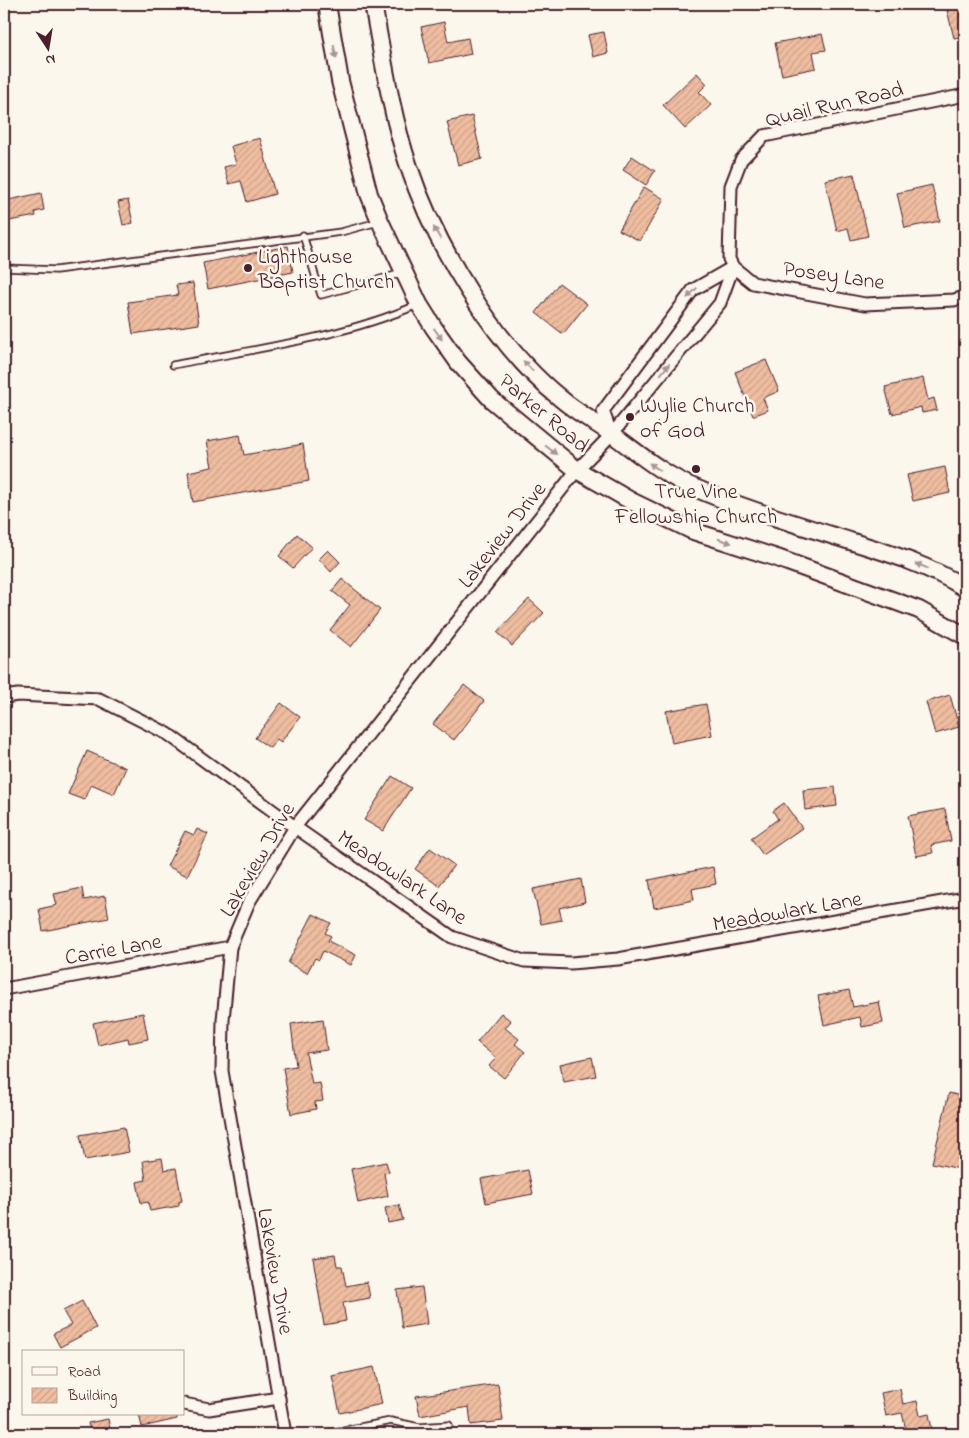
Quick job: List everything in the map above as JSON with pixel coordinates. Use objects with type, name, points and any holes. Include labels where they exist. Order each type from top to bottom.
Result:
[{"type":"main road","name":"Parker Road","points":[[327,4],[340,81],[369,194],[380,221],[419,304],[458,362],[492,400],[577,470],[631,501],[693,531],[778,558],[919,610],[965,636]]},
{"type":"main road","name":"Parker Road","points":[[373,4],[384,66],[408,166],[432,224],[469,290],[499,332],[527,365],[560,398],[612,434],[655,468],[694,488],[794,523],[884,551],[927,567],[965,588]]},
{"type":"street","name":"Quail Run Road","points":[[733,267],[728,259],[731,186],[740,160],[764,136],[965,95]]},
{"type":"street","points":[[733,267],[720,303],[612,434],[603,410],[694,290],[733,267]]},
{"type":"street","name":"Posey Lane","points":[[733,267],[753,283],[865,304],[965,298]]},
{"type":"street","name":"Lakeview Drive","points":[[285,1434],[222,1071],[223,1020],[230,947],[249,902],[295,827],[577,470],[612,434]]},
{"type":"street","name":"Meadowlark Lane","points":[[4,697],[18,695],[99,699],[168,734],[295,827],[452,937],[524,961],[571,963],[618,959],[965,898]]},
{"type":"street","name":"Carrie Lane","points":[[4,989],[230,947]]},
{"type":"street","points":[[185,1404],[209,1409],[279,1398]]},
{"type":"lane","points":[[4,268],[56,270],[303,235],[341,232],[380,221]]},
{"type":"lane","points":[[303,235],[321,295],[403,273]]},
{"type":"lane","points":[[173,365],[366,324],[419,304]]},
{"type":"lane","points":[[324,1434],[391,1421],[419,1427],[449,1425]]},
{"type":"building","points":[[965,6],[965,36],[954,38],[947,10]]},
{"type":"building","points":[[444,22],[448,42],[468,38],[471,54],[429,63],[421,27]]},
{"type":"building","points":[[604,32],[608,53],[593,57],[588,35]]},
{"type":"building","points":[[822,34],[826,50],[813,52],[816,68],[782,75],[775,43]]},
{"type":"building","points":[[697,73],[707,84],[699,92],[711,105],[685,129],[663,105]]},
{"type":"building","points":[[472,116],[482,159],[458,165],[447,122]]},
{"type":"building","points":[[260,138],[275,194],[247,202],[241,181],[229,184],[224,167],[236,164],[231,146]]},
{"type":"building","points":[[632,156],[655,171],[646,185],[623,170]]},
{"type":"building","points":[[854,174],[868,236],[851,240],[848,228],[837,231],[825,180]]},
{"type":"building","points":[[932,185],[940,221],[905,228],[897,193]]},
{"type":"building","points":[[644,187],[664,199],[640,241],[619,230]]},
{"type":"building","points":[[41,193],[44,210],[35,212],[36,216],[4,222],[4,201]]},
{"type":"building","points":[[128,200],[133,223],[123,225],[118,202]]},
{"type":"building","name":"Lighthouse Baptist Church","points":[[288,246],[293,272],[208,289],[203,263]]},
{"type":"building","points":[[193,283],[199,324],[133,334],[128,302],[178,295],[176,285]]},
{"type":"building","points":[[559,283],[587,304],[563,334],[536,313]]},
{"type":"building","points":[[766,360],[779,391],[763,398],[768,410],[753,416],[735,372]]},
{"type":"building","points":[[923,378],[928,400],[934,398],[937,410],[922,413],[921,407],[892,414],[885,387]]},
{"type":"building","points":[[240,435],[244,455],[303,444],[309,481],[193,502],[188,472],[212,467],[207,441]]},
{"type":"building","points":[[945,467],[950,493],[913,501],[907,475]]},
{"type":"building","points":[[297,534],[312,547],[293,568],[279,556]]},
{"type":"building","points":[[328,550],[340,562],[331,572],[319,559]]},
{"type":"building","points":[[342,579],[380,610],[351,647],[330,630],[350,605],[332,591]]},
{"type":"building","points":[[529,599],[544,613],[512,646],[497,632]]},
{"type":"building","points":[[464,685],[484,701],[454,740],[433,724]]},
{"type":"building","points":[[950,695],[959,727],[935,734],[926,702]]},
{"type":"building","points":[[281,703],[300,717],[281,742],[277,739],[270,748],[255,738]]},
{"type":"building","points":[[706,704],[712,735],[672,743],[666,711]]},
{"type":"building","points":[[87,751],[126,768],[114,794],[91,784],[84,800],[68,794]]},
{"type":"building","points":[[392,776],[411,788],[383,831],[364,820]]},
{"type":"building","points":[[835,787],[837,806],[805,810],[803,790]]},
{"type":"building","points":[[784,803],[802,828],[763,855],[751,838],[778,819],[773,811]]},
{"type":"building","points":[[945,809],[951,841],[931,845],[933,853],[916,856],[908,816]]},
{"type":"building","points":[[197,829],[208,834],[187,876],[167,866],[185,831],[194,835]]},
{"type":"building","points":[[430,848],[454,865],[439,886],[415,869]]},
{"type":"building","points":[[713,867],[716,884],[692,889],[694,900],[654,908],[649,880]]},
{"type":"building","points":[[581,879],[585,902],[559,908],[562,920],[541,924],[533,889]]},
{"type":"building","points":[[82,888],[84,900],[105,896],[109,918],[43,931],[39,909],[57,905],[54,894]]},
{"type":"building","points":[[313,914],[331,923],[325,933],[331,936],[328,941],[356,955],[351,965],[323,951],[319,960],[315,958],[307,973],[288,963]]},
{"type":"building","points":[[849,990],[853,1007],[879,1002],[883,1023],[862,1027],[860,1017],[824,1025],[818,996]]},
{"type":"building","points":[[143,1013],[148,1039],[129,1043],[128,1038],[98,1045],[93,1023]]},
{"type":"building","points":[[501,1013],[511,1021],[505,1028],[519,1039],[515,1044],[525,1052],[504,1078],[489,1066],[496,1058],[477,1042]]},
{"type":"building","points":[[323,1019],[327,1050],[306,1053],[312,1084],[320,1083],[323,1101],[315,1102],[316,1109],[291,1114],[283,1068],[296,1066],[291,1024]]},
{"type":"building","points":[[592,1057],[596,1076],[564,1082],[560,1064]]},
{"type":"building","points":[[949,1093],[965,1097],[965,1170],[932,1163]]},
{"type":"building","points":[[124,1127],[129,1152],[85,1160],[80,1135]]},
{"type":"building","points":[[162,1158],[164,1170],[176,1168],[182,1201],[179,1202],[179,1206],[150,1211],[148,1202],[141,1203],[137,1182],[146,1180],[143,1161]]},
{"type":"building","points":[[386,1162],[389,1172],[384,1173],[388,1196],[358,1203],[351,1169]]},
{"type":"building","points":[[528,1170],[533,1194],[486,1203],[481,1179]]},
{"type":"building","points":[[399,1205],[403,1220],[388,1223],[385,1208]]},
{"type":"building","points":[[335,1255],[337,1266],[342,1266],[346,1286],[367,1282],[370,1298],[343,1303],[346,1321],[324,1325],[313,1258]]},
{"type":"building","points":[[422,1287],[427,1324],[402,1328],[397,1290]]},
{"type":"building","points":[[82,1301],[96,1328],[60,1347],[53,1334],[71,1325],[63,1311]]},
{"type":"building","points":[[374,1367],[382,1404],[340,1413],[332,1376]]},
{"type":"building","points":[[498,1384],[503,1421],[471,1425],[469,1407],[420,1416],[416,1396]]},
{"type":"building","points":[[900,1389],[903,1404],[917,1401],[920,1416],[929,1414],[933,1434],[907,1434],[902,1413],[886,1416],[881,1393]]},
{"type":"building","points":[[139,1416],[177,1416],[177,1419],[142,1427]]},
{"type":"building","points":[[108,1419],[111,1434],[91,1434],[88,1423]]},
{"type":"place","name":"Lighthouse Baptist Church","points":[[248,268]]},
{"type":"place","name":"Wylie Church of God","points":[[630,417]]},
{"type":"place","name":"True Vine Fellowship Church","points":[[696,469]]}]
